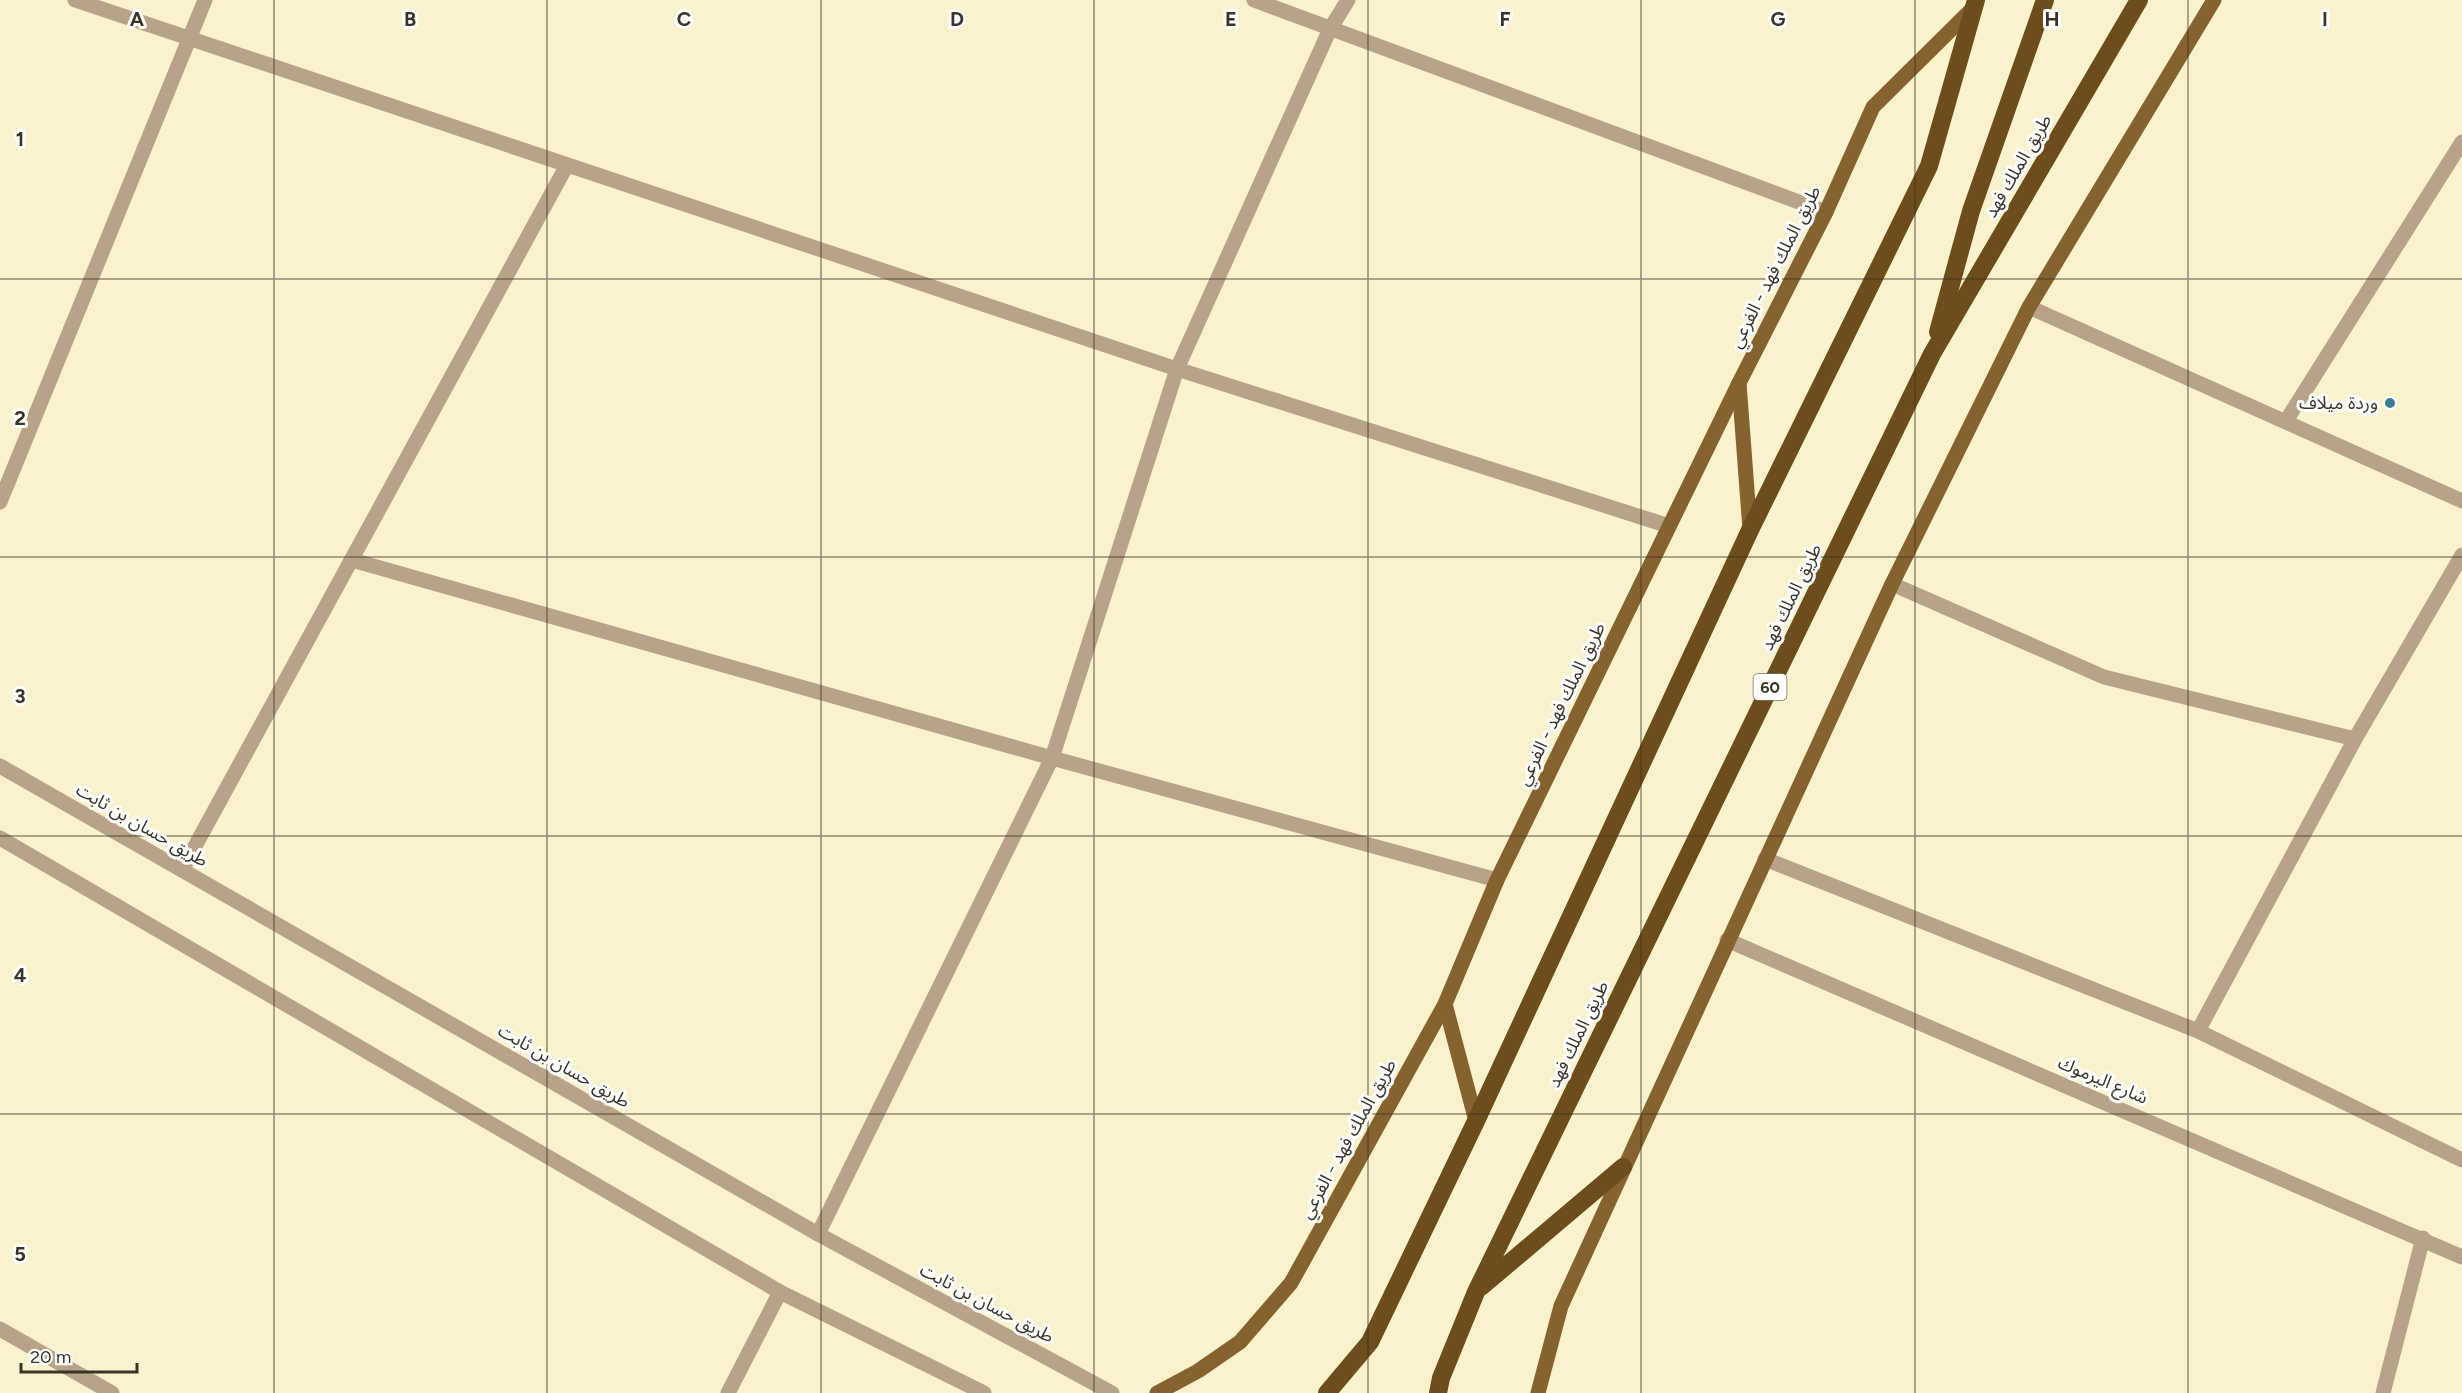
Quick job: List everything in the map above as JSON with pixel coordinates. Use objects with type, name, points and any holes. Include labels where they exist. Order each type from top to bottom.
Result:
[{"type":"highway","points":[[1932,354],[1971,211],[2045,0]]},
{"type":"highway","name":"طريق الملك فهد","points":[[1438,1393],[1441,1378],[1476,1292],[1932,354],[2139,0]]},
{"type":"highway","points":[[1327,1393],[1370,1342],[1476,1121],[1750,530],[1929,166],[1975,3]]},
{"type":"highway","points":[[1476,1292],[1623,1167]]},
{"type":"main road","points":[[1538,1393],[1561,1306],[1892,584],[2029,308],[2214,0]]},
{"type":"main road","name":"طريق الملك فهد - الفرعي","points":[[1157,1393],[1197,1371],[1240,1342],[1291,1283],[1445,1004],[1497,880],[1739,383],[1826,212],[1874,107],[1975,3]]},
{"type":"main road","points":[[1739,383],[1750,530]]},
{"type":"main road","points":[[1445,1004],[1476,1121]]},
{"type":"street","points":[[75,0],[1177,369],[1669,526]]},
{"type":"street","points":[[0,502],[205,0]]},
{"type":"street","points":[[1254,0],[1826,212]]},
{"type":"street","points":[[818,1234],[1052,758],[1177,369],[1330,29],[1348,0]]},
{"type":"street","points":[[2286,421],[2462,142]]},
{"type":"street","points":[[182,870],[567,165]]},
{"type":"street","points":[[2029,308],[2462,501]]},
{"type":"street","points":[[2198,1032],[2355,739],[2462,555]]},
{"type":"street","points":[[352,560],[1052,758],[1497,880]]},
{"type":"street","points":[[1892,584],[2104,677],[2355,739]]},
{"type":"street","name":"طريق حسان بن ثابت","points":[[0,766],[818,1234],[1112,1393]]},
{"type":"street","points":[[0,838],[780,1292],[984,1393]]},
{"type":"street","points":[[1765,859],[2198,1032],[2462,1160]]},
{"type":"street","name":"شارع اليرموك","points":[[1727,940],[2423,1238],[2462,1257]]},
{"type":"street","points":[[2383,1393],[2423,1238]]},
{"type":"street","points":[[728,1393],[780,1292]]},
{"type":"street","points":[[0,1329],[112,1393]]},
{"type":"place","name":"وردة ميلاف","points":[[2390,403]]}]
